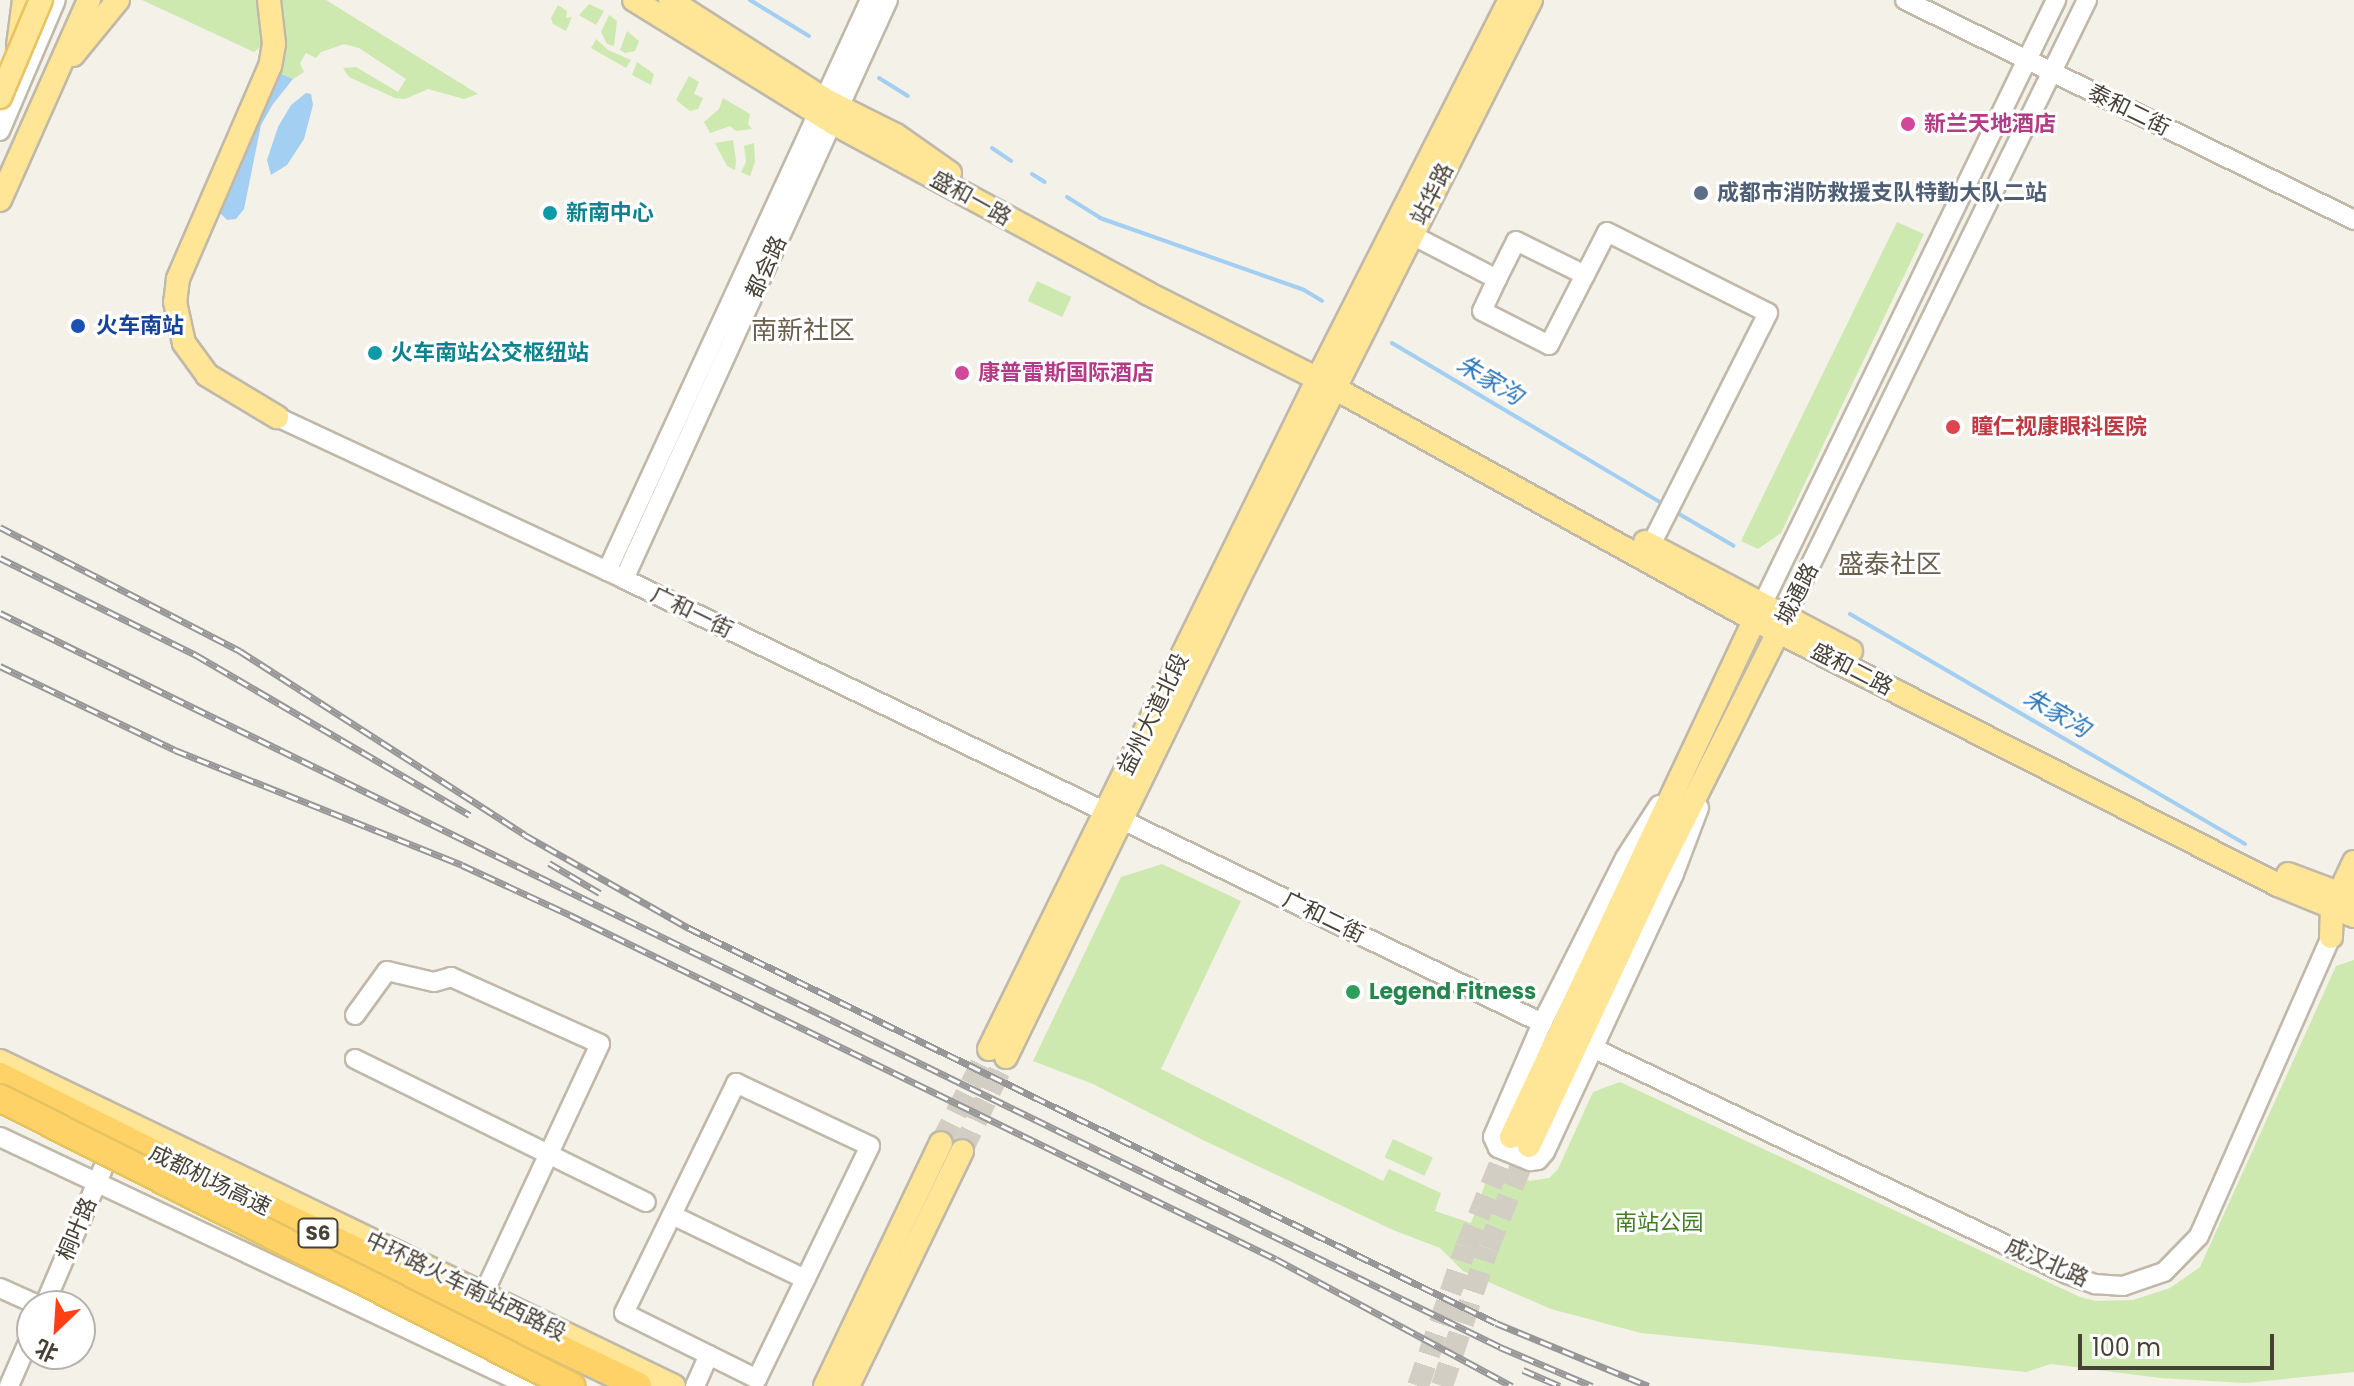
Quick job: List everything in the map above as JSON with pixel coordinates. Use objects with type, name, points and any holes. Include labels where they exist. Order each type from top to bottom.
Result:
[{"type":"highway","name":"成都机场高速","points":[[0,1076],[638,1386]]},
{"type":"highway","name":"成都机场高速","points":[[0,1098],[573,1386]]},
{"type":"highway","points":[[0,1118],[175,1201],[381,1292]]},
{"type":"main road","points":[[12,97],[24,0]]},
{"type":"main road","points":[[16,56],[41,0]]},
{"type":"main road","points":[[0,200],[89,0]]},
{"type":"main road","points":[[55,78],[118,0]]},
{"type":"main road","points":[[269,0],[274,44],[270,66],[178,279],[176,312],[184,343],[207,375],[277,417]]},
{"type":"main road","name":"盛和一路","points":[[634,0],[828,111],[896,135],[1001,205],[1329,378]]},
{"type":"main road","name":"盛和一路","points":[[670,0],[828,111]]},
{"type":"main road","name":"站华路","points":[[1329,378],[1510,0]]},
{"type":"main road","name":"站华路","points":[[1329,378],[1412,235],[1531,0]]},
{"type":"main road","points":[[1329,378],[1651,545],[1758,613]]},
{"type":"main road","points":[[1329,378],[1758,613],[2342,901],[2354,916]]},
{"type":"main road","name":"益州大道北段","points":[[998,1053],[1329,378]]},
{"type":"main road","name":"城通路","points":[[1520,1142],[1706,750],[1758,613]]},
{"type":"main road","name":"城通路","points":[[1706,750],[1781,624]]},
{"type":"main road","name":"成汉北路","points":[[2331,937],[2354,862]]},
{"type":"main road","name":"成汉北路","points":[[2331,937],[2354,916]]},
{"type":"main road","name":"中环路火车南站西路段","points":[[0,1061],[674,1386]]},
{"type":"main road","name":"中环路火车南站西路段","points":[[0,1098],[537,1360],[573,1386]]},
{"type":"main road","points":[[825,1386],[952,1147],[848,1386]]},
{"type":"street","points":[[0,131],[56,0]]},
{"type":"street","points":[[0,178],[12,97],[78,0]]},
{"type":"street","name":"都会路","points":[[616,575],[828,111],[870,0]]},
{"type":"street","name":"都会路","points":[[828,111],[888,0]]},
{"type":"street","name":"泰和二街","points":[[1905,0],[2354,220]]},
{"type":"street","name":"城通路","points":[[1758,613],[2056,0]]},
{"type":"street","name":"城通路","points":[[1781,624],[2087,0]]},
{"type":"street","points":[[1585,275],[1516,241],[1482,311],[1549,345],[1585,275],[1607,232],[1768,313],[1651,545]]},
{"type":"street","points":[[1412,235],[1497,279]]},
{"type":"street","name":"广和一街","points":[[277,417],[616,575],[1114,815]]},
{"type":"street","points":[[1706,750],[1674,874],[1538,1160],[1530,1161],[1498,1148],[1493,1137],[1542,1023],[1625,858],[1706,750]]},
{"type":"street","name":"广和二街","points":[[1114,815],[1542,1023]]},
{"type":"street","name":"成汉北路","points":[[1593,1048],[2067,1274],[2095,1284],[2123,1286],[2164,1272],[2199,1236],[2331,937]]},
{"type":"street","points":[[355,1015],[387,971],[434,982],[451,977],[600,1044],[483,1295]]},
{"type":"street","points":[[355,1059],[646,1202]]},
{"type":"street","points":[[736,1083],[870,1146],[805,1279],[757,1379],[624,1313],[736,1083]]},
{"type":"street","points":[[0,1137],[529,1386]]},
{"type":"street","name":"桐叶路","points":[[49,1290],[110,1152]]},
{"type":"street","points":[[672,1215],[805,1279]]},
{"type":"street","points":[[695,1386],[709,1355]]},
{"type":"green space","points":[[142,0],[326,0],[478,94],[464,99],[428,89],[405,99],[395,98],[349,77],[343,68],[356,67],[398,92],[406,79],[359,48],[344,44],[321,52],[316,58],[306,53],[300,63],[304,72],[293,79],[275,71],[277,35],[254,52]]},
{"type":"green space","points":[[589,4],[604,11],[596,25],[579,15]]},
{"type":"green space","points":[[558,5],[567,11],[566,18],[572,17],[566,31],[553,24],[551,18]]},
{"type":"green space","points":[[609,15],[617,21],[614,46],[607,44],[601,32]]},
{"type":"green space","points":[[627,31],[639,41],[635,51],[625,53],[620,50]]},
{"type":"green space","points":[[596,39],[608,50],[631,60],[626,68],[591,48]]},
{"type":"green space","points":[[637,62],[654,74],[651,85],[632,75]]},
{"type":"green space","points":[[689,76],[699,82],[694,94],[703,98],[698,109],[690,111],[676,100]]},
{"type":"green space","points":[[723,98],[750,114],[748,124],[752,129],[736,131],[730,126],[710,133],[704,122],[719,109]]},
{"type":"green space","points":[[733,140],[735,170],[727,166],[715,143]]},
{"type":"green space","points":[[754,143],[755,162],[750,176],[741,172],[746,162],[744,146]]},
{"type":"green space","points":[[1897,222],[1924,234],[1781,533],[1758,549],[1741,541]]},
{"type":"green space","points":[[1037,281],[1071,297],[1062,317],[1028,301]]},
{"type":"green space","name":"南站公园","points":[[1162,864],[1241,901],[1161,1069],[1383,1181],[1389,1169],[1441,1193],[1435,1211],[1471,1223],[1491,1167],[1530,1181],[1549,1178],[1558,1169],[1593,1092],[1620,1082],[2080,1297],[2096,1301],[2133,1300],[2170,1288],[2200,1267],[2336,966],[2354,960],[2354,1372],[2245,1383],[2160,1378],[2051,1364],[2026,1372],[1641,1333],[1551,1309],[1463,1271],[1440,1248],[1393,1230],[1093,1084],[1033,1061],[1121,877]]},
{"type":"green space","points":[[1393,1139],[1433,1158],[1424,1176],[1385,1157]]},
{"type":"water","points":[[279,73],[293,79],[261,125],[244,209],[236,219],[227,220],[221,214],[221,207]]},
{"type":"water","points":[[306,93],[311,94],[313,105],[304,139],[287,165],[271,175],[267,160],[278,127],[291,105]]},
{"type":"waterway","name":"朱家沟","points":[[750,0],[809,36]]},
{"type":"waterway","name":"朱家沟","points":[[879,78],[908,96]]},
{"type":"waterway","name":"朱家沟","points":[[992,148],[1011,161]]},
{"type":"waterway","name":"朱家沟","points":[[1032,174],[1045,182]]},
{"type":"waterway","name":"朱家沟","points":[[1067,197],[1100,218],[1304,290],[1322,301]]},
{"type":"waterway","name":"朱家沟","points":[[1392,343],[1666,506]]},
{"type":"waterway","name":"朱家沟","points":[[1674,511],[1734,546]]},
{"type":"waterway","name":"朱家沟","points":[[1850,614],[2245,844]]},
{"type":"tunnel","points":[[941,1143],[989,1049]]},
{"type":"tunnel","points":[[962,1151],[1006,1057]]},
{"type":"tunnel","points":[[1418,1386],[1466,1247],[1511,1137]]},
{"type":"tunnel","points":[[1442,1386],[1488,1248],[1529,1146]]},
{"type":"railway","points":[[0,527],[240,651],[525,835],[689,928],[1496,1323],[1649,1386]]},
{"type":"railway","points":[[0,558],[196,655],[470,815]]},
{"type":"railway","points":[[0,613],[1500,1347],[1592,1386]]},
{"type":"railway","points":[[0,666],[175,750],[462,865],[570,915],[1276,1259],[1512,1386]]},
{"type":"railway","points":[[549,863],[600,893]]},
{"type":"railway","points":[[1523,1370],[1560,1386]]},
{"type":"place","name":"新兰天地酒店","points":[[1908,124]]},
{"type":"place","name":"成都市消防救援支队特勤大队二站","points":[[1701,193]]},
{"type":"place","name":"新南中心","points":[[550,213]]},
{"type":"place","name":"火车南站","points":[[78,326]]},
{"type":"place","name":"火车南站公交枢纽站","points":[[375,353]]},
{"type":"place","name":"康普雷斯国际酒店","points":[[962,373]]},
{"type":"place","name":"瞳仁视康眼科医院","points":[[1953,427]]},
{"type":"place","name":"Legend Fitness","points":[[1353,992]]},
{"type":"district","name":"南新社区","points":[[803,331]]},
{"type":"district","name":"盛泰社区","points":[[1890,565]]}]
